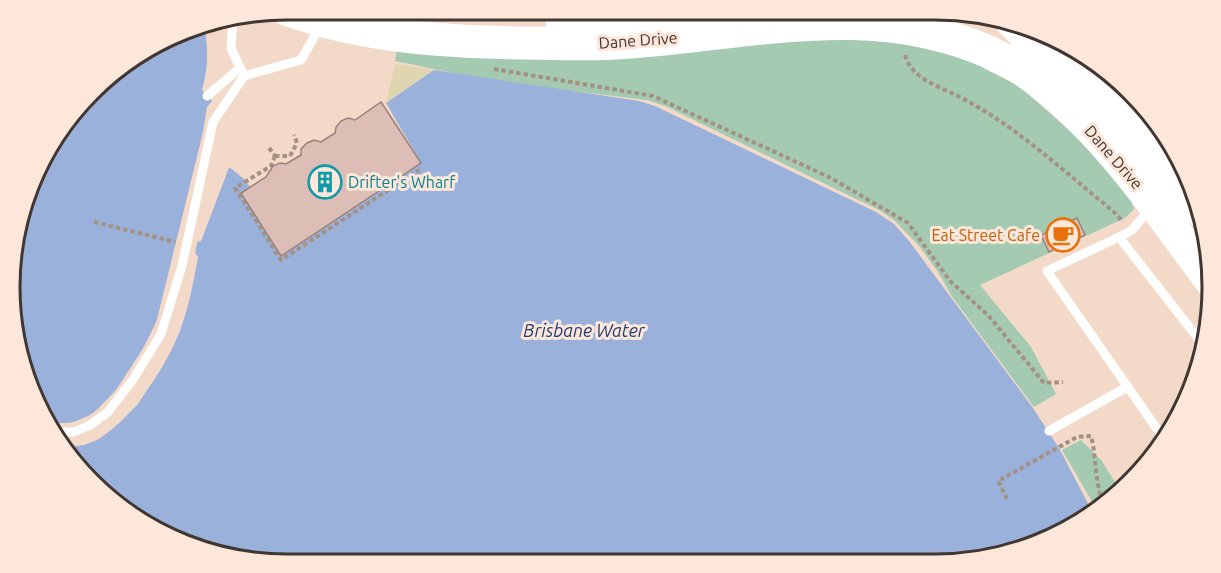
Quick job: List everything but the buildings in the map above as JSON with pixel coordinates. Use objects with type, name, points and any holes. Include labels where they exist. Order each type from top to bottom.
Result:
[{"type":"highway","name":"Dane Drive","points":[[340,20],[413,38],[466,42],[578,44],[680,38],[825,20],[871,20],[910,26],[958,39],[1023,70],[1059,97],[1088,127],[1146,196],[1201,268]]},
{"type":"highway","name":"Dane Drive","points":[[485,20],[527,22],[604,20]]},
{"type":"highway","name":"Dane Drive","points":[[1073,58],[1092,78],[1184,193]]},
{"type":"street","points":[[1020,34],[1094,109],[1112,134],[1146,196]]},
{"type":"lane","points":[[207,96],[242,72],[302,60],[317,32],[319,20]]},
{"type":"lane","points":[[233,25],[231,48],[242,72]]},
{"type":"lane","points":[[62,432],[74,432],[90,425],[107,413],[148,358],[161,334],[187,245],[213,122],[242,72]]},
{"type":"lane","points":[[1146,196],[1131,231],[1047,271],[1159,432]]},
{"type":"lane","points":[[1119,237],[1196,336]]},
{"type":"lane","points":[[1049,431],[1127,387]]},
{"type":"path","points":[[905,51],[908,64],[917,74],[980,107],[1013,130],[1113,211],[1131,231]]},
{"type":"path","points":[[491,68],[653,96],[829,177],[908,222],[950,281],[988,315],[1044,383],[1063,382]]},
{"type":"path","points":[[269,148],[275,156],[292,158],[297,143],[294,135]]},
{"type":"path","points":[[275,156],[271,166],[236,188],[281,260],[419,170]]},
{"type":"path","points":[[94,222],[187,245]]},
{"type":"path","points":[[53,416],[64,417]]},
{"type":"path","points":[[1007,499],[998,481],[1077,437],[1091,436],[1096,453],[1100,496]]},
{"type":"green space","points":[[861,34],[965,58],[1019,86],[1086,145],[1131,200],[1134,209],[1125,218],[980,285],[1031,347],[1056,394],[1034,407],[953,298],[920,247],[895,221],[881,211],[665,106],[647,100],[496,82],[395,61],[397,48]]},
{"type":"green space","points":[[1081,440],[1101,460],[1115,483],[1092,502],[1062,450]]},
{"type":"sand","points":[[395,64],[434,70],[386,103]]},
{"type":"water","points":[[205,33],[207,56],[202,90],[212,101],[207,107],[202,137],[157,320],[127,376],[106,402],[83,419],[57,423],[40,389],[25,339],[20,304],[20,269],[25,234],[40,184],[64,138],[86,110],[110,86],[153,55]]},
{"type":"water","name":"Brisbane Water","points":[[434,70],[639,101],[655,106],[876,212],[894,224],[909,241],[1033,408],[1059,448],[1089,505],[1053,526],[1020,539],[987,548],[934,554],[286,554],[252,551],[217,544],[184,533],[153,518],[110,487],[73,446],[92,442],[112,429],[136,405],[157,376],[179,333],[188,305],[198,257],[195,253],[197,241],[201,241],[229,167],[250,187],[241,193],[281,255],[421,163],[386,103]]},
{"type":"pier","points":[[202,137],[204,139],[160,321],[151,342],[118,392],[95,416],[72,426],[59,426],[57,423],[71,423],[93,414],[116,390],[148,341],[157,320]]},
{"type":"pier","points":[[227,165],[229,167],[201,241],[197,242],[195,253],[198,257],[190,297],[179,333],[161,368],[138,404],[120,422],[100,438],[84,445],[73,446],[71,444],[83,442],[99,435],[118,420],[135,402],[159,367],[176,332],[195,258],[192,254],[194,240],[199,238]]},
{"type":"place","name":"Drifter's Wharf","points":[[325,182]]},
{"type":"place","name":"Eat Street Cafe","points":[[1063,235]]}]
